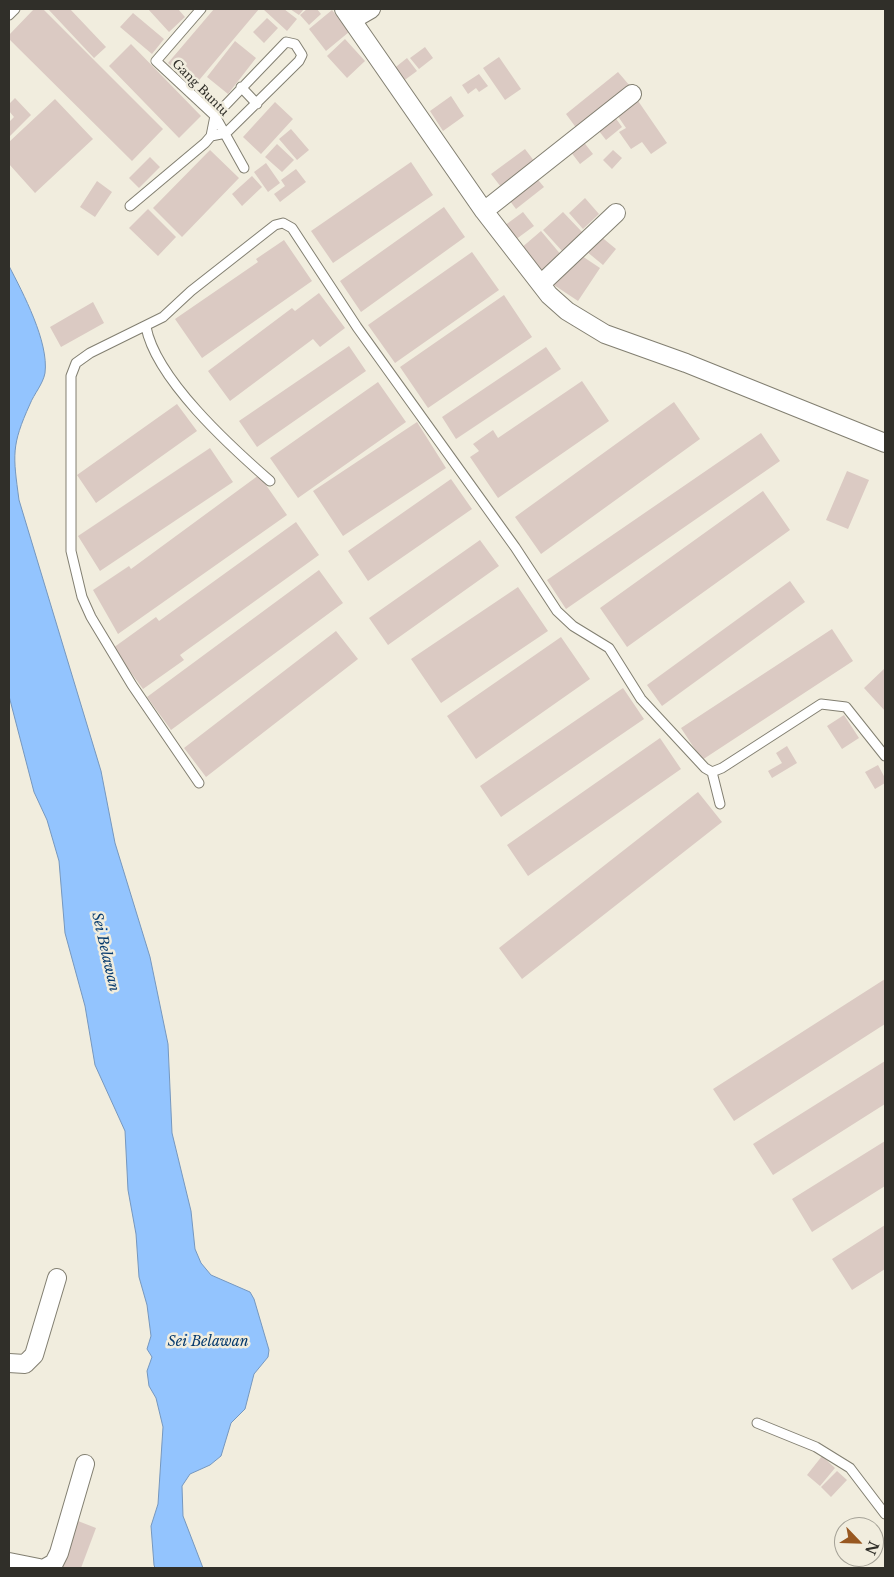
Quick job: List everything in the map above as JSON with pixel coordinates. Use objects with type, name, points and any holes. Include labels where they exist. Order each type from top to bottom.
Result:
[{"type":"street","points":[[371,9],[348,14],[484,210],[549,295],[567,311],[605,334],[686,363],[885,443]]},
{"type":"street","points":[[484,210],[632,94]]},
{"type":"street","points":[[541,284],[616,213]]},
{"type":"street","points":[[9,1363],[25,1364],[34,1355],[57,1278]]},
{"type":"street","points":[[45,1568],[54,1563],[58,1553],[85,1464]]},
{"type":"street","points":[[9,1562],[39,1568]]},
{"type":"lane","points":[[9,15],[15,9]]},
{"type":"lane","name":"Gang Buntu","points":[[201,9],[156,61],[215,116],[244,168]]},
{"type":"lane","points":[[130,206],[210,136],[226,133],[257,104],[301,58],[302,55],[294,44],[286,42],[241,87],[215,116],[210,136]]},
{"type":"lane","points":[[241,87],[257,104]]},
{"type":"lane","points":[[198,783],[132,685],[91,617],[82,597],[71,551],[71,376],[76,364],[90,353],[163,317],[191,291],[275,225],[283,223],[292,228],[357,327],[510,539],[557,611],[572,626],[609,648],[641,698],[705,768],[712,772],[720,804]]},
{"type":"lane","points":[[146,327],[148,340],[168,376],[250,464],[270,481]]},
{"type":"lane","points":[[712,772],[821,704],[846,706],[883,750]]},
{"type":"lane","points":[[757,1423],[816,1447],[850,1468],[885,1514]]},
{"type":"water","name":"Sei Belawan","points":[[9,266],[34,318],[43,347],[45,361],[44,377],[19,430],[15,451],[19,500],[101,771],[115,843],[150,957],[168,1044],[172,1133],[191,1211],[195,1249],[201,1263],[211,1275],[250,1292],[254,1299],[269,1350],[268,1357],[254,1374],[245,1409],[231,1423],[221,1456],[210,1465],[190,1474],[182,1486],[183,1516],[203,1568],[155,1568],[154,1565],[151,1526],[158,1504],[163,1427],[156,1398],[149,1386],[147,1371],[152,1357],[147,1349],[151,1336],[147,1305],[139,1277],[136,1234],[128,1190],[125,1131],[95,1065],[85,1006],[65,933],[59,861],[47,820],[34,792],[9,696]]},
{"type":"building","points":[[34,9],[43,9],[163,129],[132,161],[9,39],[9,35]]},
{"type":"building","points":[[48,9],[70,9],[106,47],[94,58]]},
{"type":"building","points":[[148,9],[178,9],[185,17],[169,32]]},
{"type":"building","points":[[214,9],[259,9],[195,85],[168,63]]},
{"type":"building","points":[[263,9],[284,9],[297,19],[287,31]]},
{"type":"building","points":[[290,9],[304,9],[299,15]]},
{"type":"building","points":[[307,9],[317,9],[321,14],[309,25],[300,15]]},
{"type":"building","points":[[332,10],[349,32],[326,51],[309,29]]},
{"type":"building","points":[[133,13],[164,39],[152,54],[120,27]]},
{"type":"building","points":[[267,18],[278,28],[264,43],[253,32]]},
{"type":"building","points":[[345,39],[365,61],[347,78],[327,56]]},
{"type":"building","points":[[235,41],[256,58],[228,94],[207,77]]},
{"type":"building","points":[[131,44],[201,116],[179,138],[109,66]]},
{"type":"building","points":[[425,47],[433,58],[419,69],[410,58]]},
{"type":"building","points":[[499,57],[521,89],[505,100],[483,68]]},
{"type":"building","points":[[407,58],[417,71],[402,82],[392,70]]},
{"type":"building","points":[[618,72],[630,86],[577,129],[566,114]]},
{"type":"building","points":[[479,74],[488,86],[479,92],[476,88],[468,94],[462,85]]},
{"type":"building","points":[[634,95],[667,143],[651,154],[642,142],[631,149],[619,132],[626,128],[613,109]]},
{"type":"building","points":[[451,96],[464,116],[443,131],[430,111]]},
{"type":"building","points":[[15,98],[31,115],[9,137],[9,122],[14,117],[9,111],[9,104]]},
{"type":"building","points":[[55,99],[93,139],[35,193],[9,164],[9,142]]},
{"type":"building","points":[[275,102],[293,119],[261,154],[243,137]]},
{"type":"building","points":[[612,113],[622,127],[606,140],[595,126]]},
{"type":"building","points":[[291,129],[309,150],[297,160],[279,139]]},
{"type":"building","points":[[579,136],[593,154],[580,164],[567,147]]},
{"type":"building","points":[[277,144],[294,160],[282,172],[265,157]]},
{"type":"building","points":[[525,149],[538,166],[504,191],[491,174]]},
{"type":"building","points":[[210,150],[239,178],[182,237],[153,208]]},
{"type":"building","points":[[613,150],[622,158],[612,169],[603,160]]},
{"type":"building","points":[[150,157],[160,167],[139,188],[129,178]]},
{"type":"building","points":[[411,162],[433,195],[333,263],[311,231]]},
{"type":"building","points":[[266,163],[280,183],[268,192],[254,172]]},
{"type":"building","points":[[296,169],[306,182],[280,202],[274,194],[285,186],[281,180]]},
{"type":"building","points":[[534,175],[544,187],[516,209],[507,197]]},
{"type":"building","points":[[252,176],[262,187],[242,206],[232,194]]},
{"type":"building","points":[[97,181],[112,192],[95,217],[80,207]]},
{"type":"building","points":[[585,198],[599,214],[583,229],[569,213]]},
{"type":"building","points":[[444,207],[465,237],[361,312],[340,281]]},
{"type":"building","points":[[148,209],[176,237],[158,256],[129,228]]},
{"type":"building","points":[[523,212],[534,226],[515,240],[504,226]]},
{"type":"building","points":[[563,212],[583,233],[563,252],[543,230]]},
{"type":"building","points":[[541,231],[562,256],[542,274],[520,249]]},
{"type":"building","points":[[599,235],[616,249],[603,265],[586,251]]},
{"type":"building","points":[[284,240],[312,281],[202,358],[175,319],[258,262],[256,259]]},
{"type":"building","points":[[472,252],[499,290],[395,363],[368,325]]},
{"type":"building","points":[[576,252],[600,268],[578,301],[554,285]]},
{"type":"building","points":[[319,293],[345,328],[320,347],[313,339],[230,401],[208,371],[292,308],[295,311]]},
{"type":"building","points":[[504,295],[532,337],[428,408],[400,367]]},
{"type":"building","points":[[93,302],[104,323],[61,347],[50,327]]},
{"type":"building","points":[[349,346],[366,371],[257,447],[239,421]]},
{"type":"building","points":[[546,347],[561,369],[456,439],[442,417]]},
{"type":"building","points":[[582,381],[609,421],[498,498],[470,457],[479,451],[473,444],[493,430],[498,438]]},
{"type":"building","points":[[378,382],[406,422],[298,498],[270,458]]},
{"type":"building","points":[[674,402],[700,439],[541,554],[515,517]]},
{"type":"building","points":[[177,404],[197,431],[96,503],[77,475]]},
{"type":"building","points":[[417,422],[446,468],[343,536],[313,491]]},
{"type":"building","points":[[761,433],[780,461],[566,609],[547,580]]},
{"type":"building","points":[[210,448],[233,482],[100,571],[78,536]]},
{"type":"building","points":[[847,471],[869,480],[848,529],[826,520]]},
{"type":"building","points":[[259,475],[287,515],[118,634],[93,590],[129,566],[131,569]]},
{"type":"building","points":[[451,479],[472,509],[368,581],[348,551]]},
{"type":"building","points":[[763,491],[790,530],[627,647],[600,608]]},
{"type":"building","points":[[296,522],[319,555],[180,655],[184,660],[143,689],[113,648],[156,617],[159,621]]},
{"type":"building","points":[[480,540],[499,566],[388,645],[369,618]]},
{"type":"building","points":[[319,570],[343,603],[171,730],[147,697]]},
{"type":"building","points":[[790,581],[805,602],[662,706],[647,685]]},
{"type":"building","points":[[518,587],[548,631],[441,703],[411,659]]},
{"type":"building","points":[[832,629],[853,661],[702,760],[681,728]]},
{"type":"building","points":[[336,631],[358,659],[206,777],[184,748]]},
{"type":"building","points":[[561,637],[590,679],[476,759],[447,716]]},
{"type":"building","points":[[885,668],[885,711],[864,688]]},
{"type":"building","points":[[623,688],[644,719],[501,817],[480,786]]},
{"type":"building","points":[[844,715],[859,738],[842,749],[827,726]]},
{"type":"building","points":[[660,738],[681,769],[528,876],[507,845]]},
{"type":"building","points":[[787,746],[797,763],[772,778],[768,771],[782,763],[776,753]]},
{"type":"building","points":[[878,765],[885,778],[885,783],[875,789],[865,772]]},
{"type":"building","points":[[698,792],[722,822],[522,979],[499,948]]},
{"type":"building","points":[[885,979],[885,1024],[734,1121],[713,1089]]},
{"type":"building","points":[[885,1061],[885,1104],[773,1175],[753,1144]]},
{"type":"building","points":[[885,1141],[885,1186],[812,1232],[792,1199]]},
{"type":"building","points":[[885,1225],[885,1269],[852,1290],[832,1259]]},
{"type":"building","points":[[822,1456],[835,1468],[820,1486],[807,1475]]},
{"type":"building","points":[[837,1471],[847,1480],[831,1497],[821,1487]]},
{"type":"building","points":[[78,1521],[96,1528],[81,1568],[60,1568]]}]
